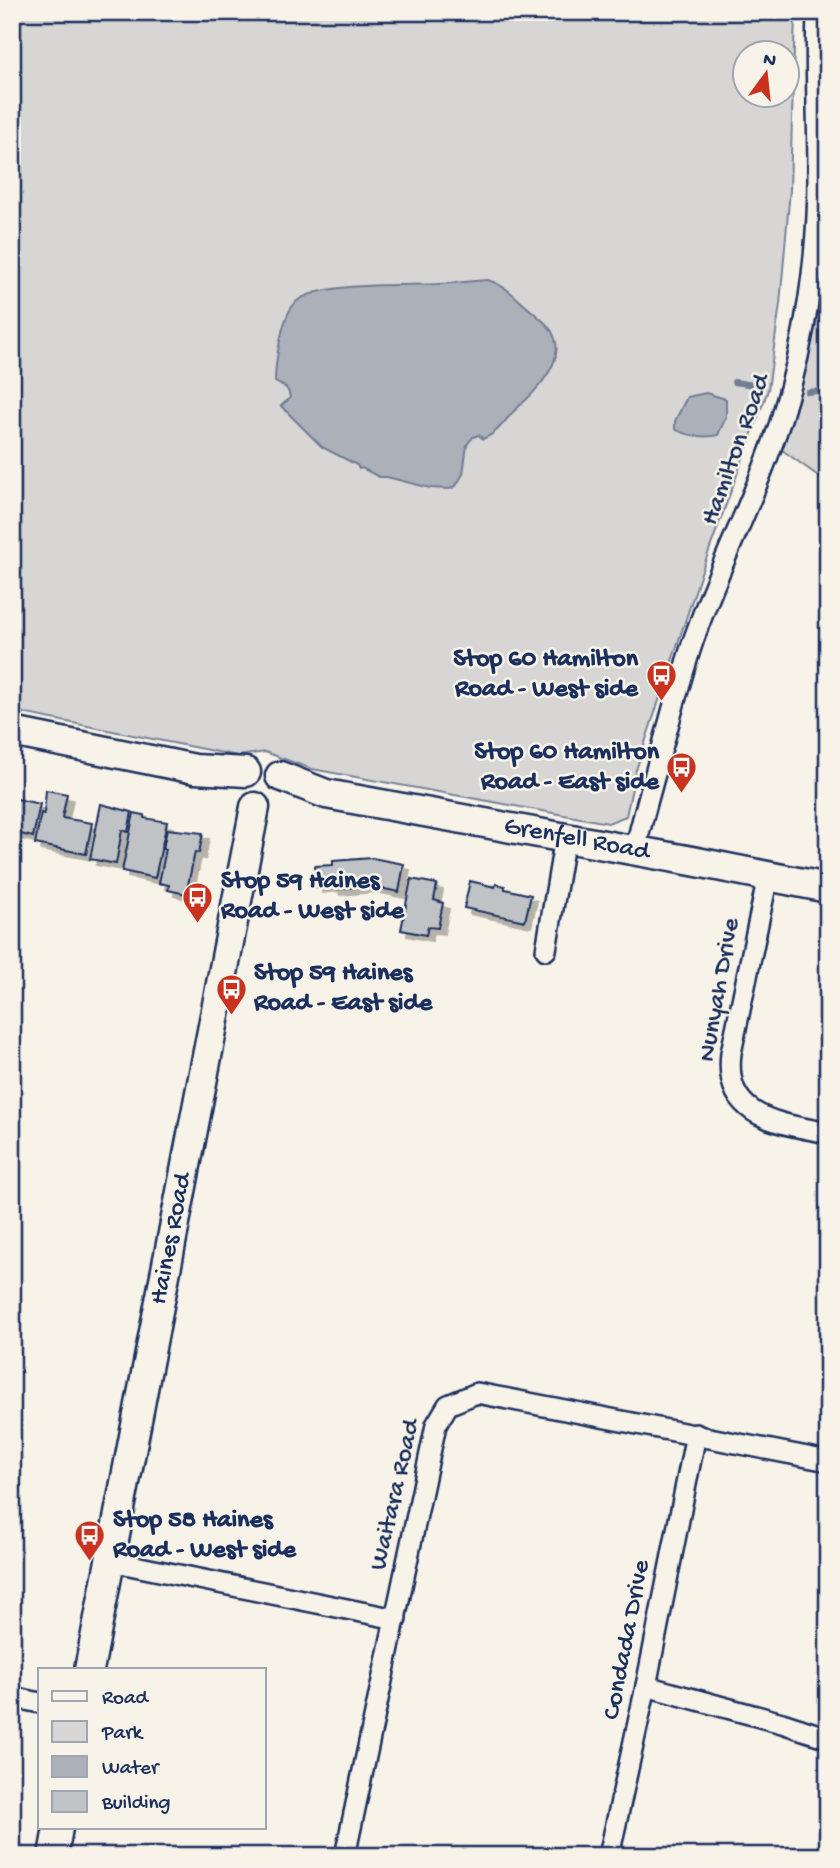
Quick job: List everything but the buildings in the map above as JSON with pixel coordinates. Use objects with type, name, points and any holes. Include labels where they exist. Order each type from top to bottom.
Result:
[{"type":"main road","name":"Grenfell Road","points":[[12,732],[195,769],[260,789],[326,794],[828,888]]},
{"type":"main road","name":"Haines Road","points":[[89,1668],[260,789]]},
{"type":"main road","points":[[53,1856],[58,1829]]},
{"type":"street","name":"Hamilton Road","points":[[635,850],[699,624],[730,543],[757,485],[782,415],[795,365],[806,311],[814,243],[822,72],[817,12]]},
{"type":"street","points":[[546,950],[565,837]]},
{"type":"street","name":"Nunyah Drive","points":[[768,876],[731,1053],[729,1066],[734,1089],[748,1107],[760,1116],[828,1133]]},
{"type":"street","name":"Waitara Road","points":[[345,1856],[436,1424],[449,1405],[477,1393],[828,1461]]},
{"type":"street","name":"Condada Drive","points":[[609,1856],[696,1434]]},
{"type":"street","points":[[110,1561],[396,1619]]},
{"type":"street","points":[[646,1686],[828,1738]]},
{"type":"street","points":[[12,1697],[38,1703]]},
{"type":"green space","points":[[12,12],[795,12],[794,38],[732,38],[732,108],[792,108],[790,190],[780,304],[768,390],[702,570],[636,770],[626,816],[608,823],[312,769],[265,752],[238,756],[12,711]]},
{"type":"green space","points":[[822,280],[828,281],[828,483],[782,450],[801,387]]},
{"type":"water","points":[[488,280],[509,291],[543,321],[553,334],[557,349],[551,369],[530,396],[493,433],[483,439],[479,435],[473,437],[467,445],[463,474],[456,486],[450,489],[430,488],[379,477],[359,469],[357,465],[322,447],[281,406],[290,398],[287,389],[275,382],[278,351],[287,316],[297,301],[326,290],[345,287]]},
{"type":"water","points":[[706,393],[726,399],[726,417],[718,435],[696,436],[675,429],[675,421],[687,397]]},
{"type":"waterway","points":[[734,382],[761,386]]},
{"type":"waterway","points":[[808,392],[828,390]]},
{"type":"place","name":"Stop 60 Hamilton Road - West side","points":[[661,702]]},
{"type":"place","name":"Stop 60 Hamilton Road - East side","points":[[682,795]]},
{"type":"place","name":"Stop 59 Haines Road - West side","points":[[198,924]]},
{"type":"place","name":"Stop 59 Haines Road - East side","points":[[231,1016]]},
{"type":"place","name":"Stop 58 Haines Road - West side","points":[[90,1563]]}]
